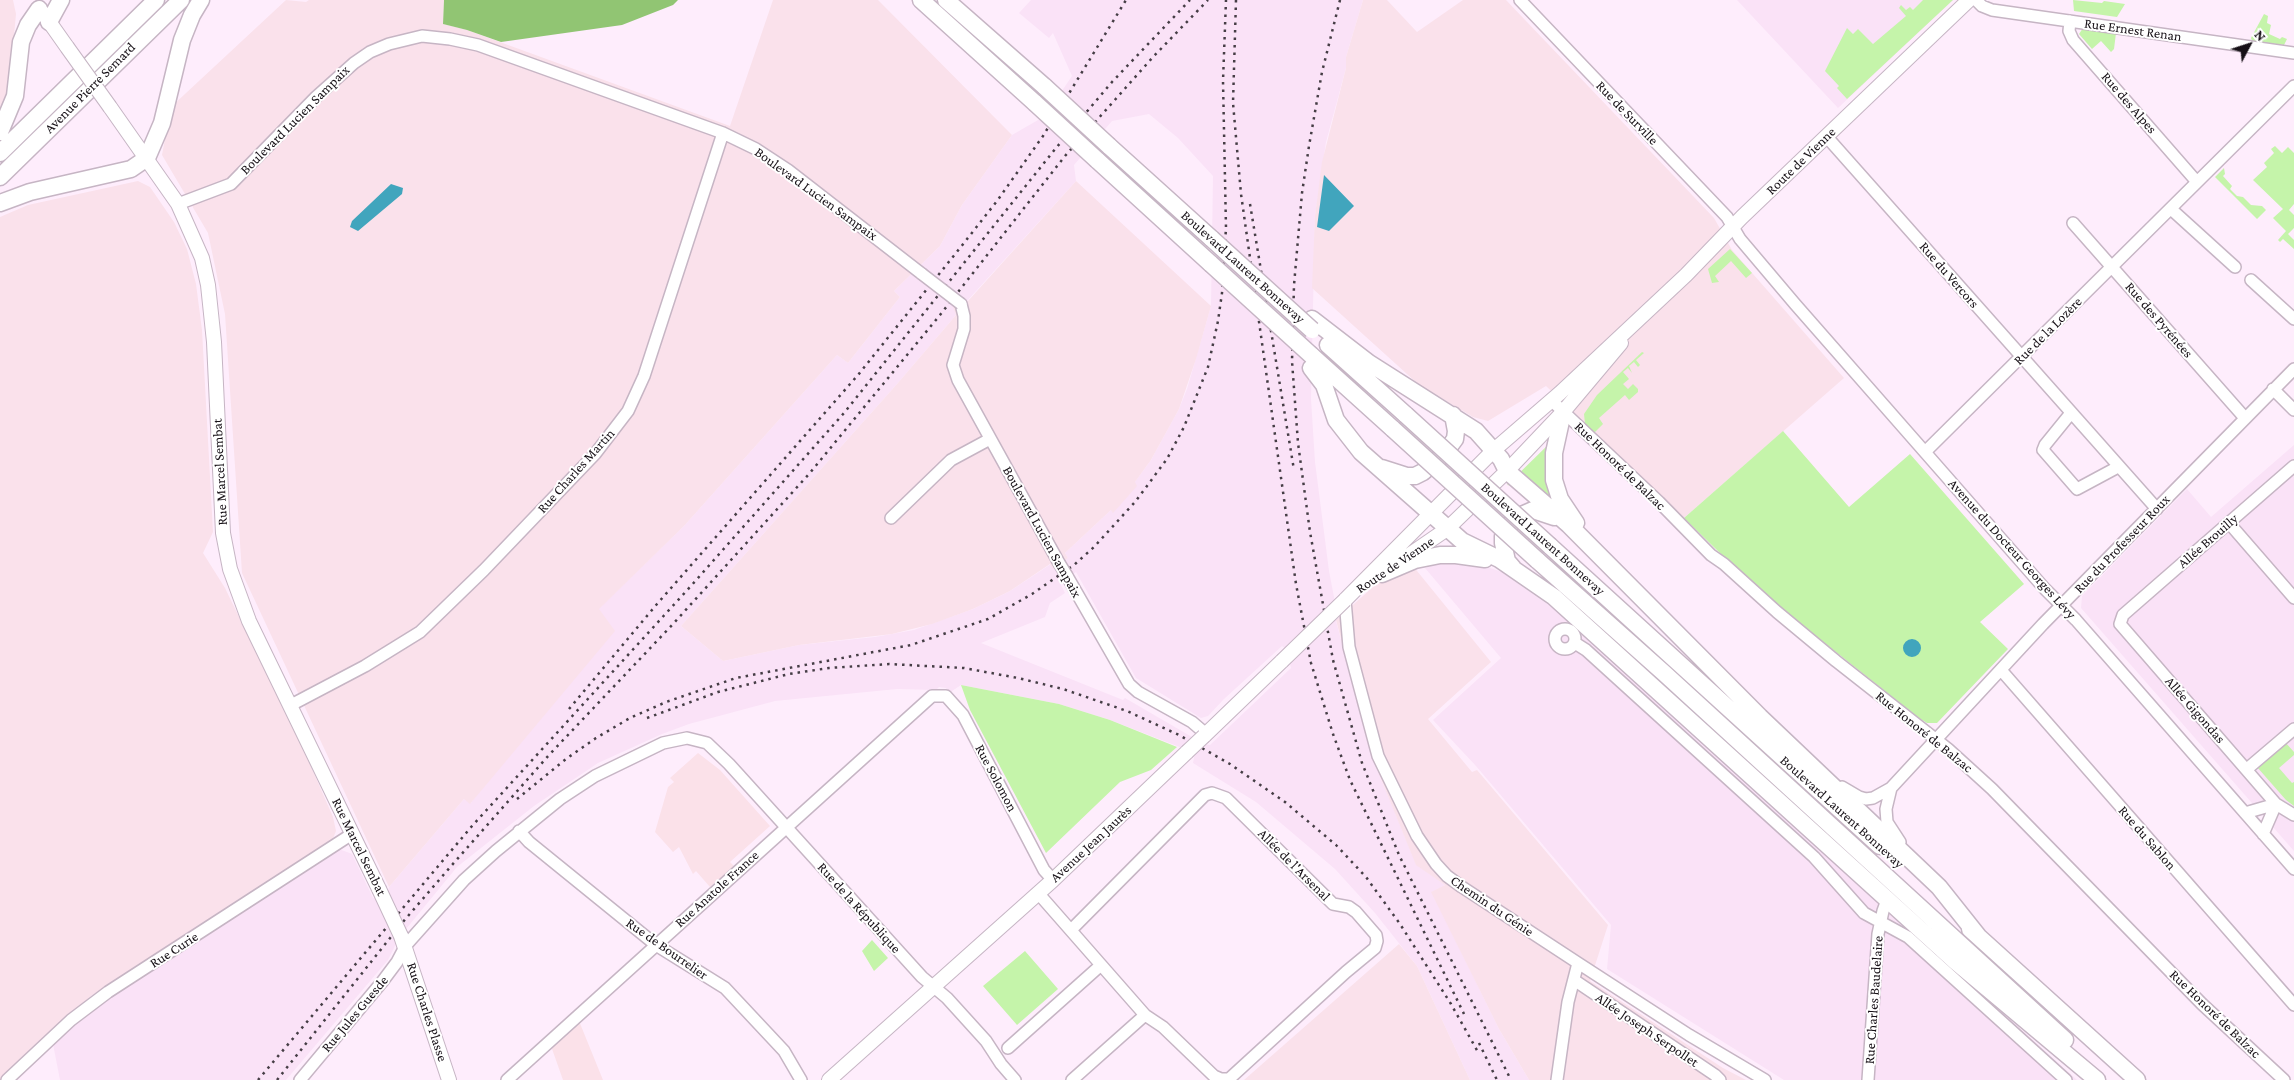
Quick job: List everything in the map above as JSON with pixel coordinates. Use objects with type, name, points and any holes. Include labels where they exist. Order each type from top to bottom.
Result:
[{"type":"highway","points":[[0,132],[15,96],[21,42],[28,25],[44,15],[61,0]]},
{"type":"highway","name":"Avenue Pierre Semard","points":[[0,153],[156,0]]},
{"type":"highway","name":"Avenue Pierre Semard","points":[[0,177],[181,0]]},
{"type":"highway","points":[[0,203],[30,192],[131,169],[147,158],[162,124],[182,40],[192,15],[201,0]]},
{"type":"highway","name":"Boulevard Laurent Bonnevay","points":[[921,0],[1271,317],[1311,361],[1392,429],[1671,680],[2110,1080]]},
{"type":"highway","name":"Boulevard Laurent Bonnevay","points":[[946,0],[1045,87],[1108,146],[1212,233],[1312,324],[1406,415],[2137,1080]]},
{"type":"highway","points":[[1312,324],[1369,363],[1476,431],[1494,450],[1507,470],[1569,525],[1786,742],[1939,887],[1978,936]]},
{"type":"highway","points":[[1311,361],[1324,385],[1336,420],[1356,448],[1447,529],[1468,545],[1499,559],[1538,584],[1578,618],[1955,961],[2097,1080]]},
{"type":"highway","points":[[1563,412],[1554,453],[1554,480],[1560,499],[1568,513],[1599,555]]},
{"type":"highway","points":[[1376,466],[1407,476],[1415,476],[1423,472],[1444,454],[1455,439],[1456,431],[1453,415]]},
{"type":"highway","points":[[1513,569],[1504,549],[1503,536],[1517,517],[1527,512],[1540,511],[1569,525]]},
{"type":"highway","points":[[1382,574],[1415,560],[1446,555],[1476,557],[1513,569]]},
{"type":"main road","name":"Route de Vienne","points":[[1345,600],[1494,450],[1635,324],[1733,226],[1969,0]]},
{"type":"main road","name":"Rue Marcel Sembat","points":[[44,15],[178,204],[202,258],[208,284],[214,342],[222,533],[226,553],[249,621],[291,704],[404,940]]},
{"type":"main road","name":"Route de Vienne","points":[[1345,600],[1447,529],[1563,412],[1635,324]]},
{"type":"main road","name":"Avenue Jean Jaurès","points":[[829,1080],[1053,880],[1345,600]]},
{"type":"main road","name":"Rue Charles Plasse","points":[[404,940],[449,1080]]},
{"type":"street","name":"Rue de Surville","points":[[1520,0],[1727,217],[1733,226]]},
{"type":"street","name":"Rue Ernest Renan","points":[[1976,0],[1992,10],[2294,53]]},
{"type":"street","name":"Rue des Alpes","points":[[2070,21],[2070,31],[2073,40],[2197,182]]},
{"type":"street","name":"Boulevard Lucien Sampaix","points":[[178,204],[231,184],[316,97],[354,63],[388,44],[422,36],[478,45],[723,133],[756,149],[788,170],[961,304],[964,328],[953,364],[958,380],[1059,563],[1130,684],[1138,692],[1192,722],[1205,735]]},
{"type":"street","name":"Rue de la Lozère","points":[[1925,452],[2294,86]]},
{"type":"street","name":"Rue Charles Martin","points":[[291,704],[365,666],[420,632],[484,570],[595,454],[628,411],[644,376],[723,133]]},
{"type":"street","name":"Rue du Vercors","points":[[1826,136],[2156,508]]},
{"type":"street","points":[[2171,209],[2235,268]]},
{"type":"street","name":"Rue des Pyrénées","points":[[2074,223],[2245,418]]},
{"type":"street","name":"Avenue du Docteur Georges Lévy","points":[[1733,226],[1740,239],[1770,275],[2294,869]]},
{"type":"street","points":[[2251,280],[2294,319]]},
{"type":"street","name":"Rue du Professeur Roux","points":[[1786,742],[1839,785],[1859,798],[1873,798],[1891,788],[2062,606],[2151,517],[2156,508],[2294,369]]},
{"type":"street","points":[[2273,389],[2294,410]]},
{"type":"street","name":"Rue Honoré de Balzac","points":[[1551,400],[1659,502],[1711,555],[1724,564],[1777,612],[1935,739],[1992,789],[2202,1004],[2284,1080]]},
{"type":"street","points":[[2071,413],[2043,450],[2077,489],[2118,467]]},
{"type":"street","points":[[890,518],[951,460],[990,439]]},
{"type":"street","name":"Allée Brouilly","points":[[2123,615],[2294,466]]},
{"type":"street","points":[[2229,523],[2294,598]]},
{"type":"street","points":[[1538,584],[1561,610],[1565,629],[1573,634],[1575,643],[1600,662],[1814,857],[1864,913],[1908,937],[2066,1080]]},
{"type":"street","name":"Chemin du Génie","points":[[1345,600],[1349,648],[1378,756],[1426,851],[1447,876],[1689,1035],[1765,1080]]},
{"type":"street","name":"Allée Gigondas","points":[[2123,615],[2120,624],[2123,628],[2276,804],[2294,815]]},
{"type":"street","points":[[1565,629],[1556,634],[1556,645],[1564,650],[1571,648],[1575,643]]},
{"type":"street","name":"Rue du Sablon","points":[[2001,670],[2294,1004]]},
{"type":"street","name":"Rue Solomon","points":[[927,699],[936,695],[946,696],[963,715],[1044,870],[1053,880]]},
{"type":"street","name":"Rue Anatole France","points":[[507,1080],[927,699]]},
{"type":"street","points":[[2247,769],[2294,729]]},
{"type":"street","name":"Rue de la République","points":[[519,831],[560,798],[595,776],[663,743],[687,738],[702,741],[713,748],[916,971],[947,998],[986,1041],[1001,1064],[1015,1080]]},
{"type":"street","points":[[1891,788],[1886,809],[1892,832],[1939,887]]},
{"type":"street","name":"Allée de l'Arsenal","points":[[1038,893],[1145,1015],[1163,1027],[1214,1076],[1221,1079],[1229,1079],[1346,972],[1375,948],[1377,941],[1376,935],[1356,912],[1333,904],[1226,798],[1212,793],[1205,795],[1071,930]]},
{"type":"street","points":[[2245,813],[2276,804]]},
{"type":"street","points":[[2264,834],[2276,804]]},
{"type":"street","name":"Rue Jules Guesde","points":[[300,1080],[397,962],[404,940],[464,880],[519,831]]},
{"type":"street","name":"Rue de Bourrelier","points":[[519,831],[529,842],[656,945],[725,988],[784,1051],[801,1080]]},
{"type":"street","name":"Rue Curie","points":[[7,1080],[71,1020],[108,992],[352,834]]},
{"type":"street","name":"Rue Charles Baudelaire","points":[[1868,1080],[1880,921],[1887,900]]},
{"type":"street","points":[[1557,1080],[1578,962]]},
{"type":"street","points":[[1008,1048],[1101,965]]},
{"type":"street","name":"Allée Joseph Serpollet","points":[[1574,980],[1720,1080]]},
{"type":"street","points":[[1072,1080],[1145,1015]]},
{"type":"shaded area","points":[[0,0],[13,0],[16,14],[8,98],[0,118]]},
{"type":"shaded area","points":[[286,0],[306,2],[309,0],[444,0],[443,24],[467,30],[730,126],[773,0],[878,0],[1012,135],[962,205],[940,246],[894,291],[900,297],[848,363],[837,355],[684,526],[599,609],[615,631],[470,804],[464,799],[389,887],[242,573],[225,314],[208,233],[162,155],[171,107]]},
{"type":"shaded area","points":[[1031,0],[1363,0],[1346,57],[1346,68],[1326,142],[1315,216],[1311,399],[1315,462],[1329,571],[1338,618],[1336,621],[1372,757],[1416,864],[1445,885],[1432,892],[1499,1029],[1529,1080],[1470,1080],[1417,966],[1375,913],[1335,869],[1256,802],[1193,763],[1195,753],[1110,720],[1059,704],[961,685],[949,693],[946,688],[939,687],[936,690],[897,689],[775,701],[689,724],[598,763],[534,806],[457,867],[406,929],[402,927],[395,935],[396,944],[388,960],[286,1080],[60,1080],[53,1044],[89,1012],[339,849],[352,854],[373,898],[377,899],[387,895],[389,887],[464,799],[471,803],[598,609],[684,526],[837,355],[848,363],[900,297],[894,291],[940,246],[962,205],[1012,135],[1045,116],[1072,76],[1053,33],[1049,38],[1019,13]],"holes":[[[1149,114],[1178,138],[1213,176],[1211,306],[1187,389],[1179,409],[1151,460],[1113,512],[1111,510],[1065,553],[1068,558],[1053,568],[1051,564],[1010,591],[973,609],[914,630],[875,637],[799,645],[723,661],[681,626],[897,384],[956,315],[954,306],[959,295],[967,301],[1076,181],[1074,165],[1112,121]],[[1076,572],[1136,678],[1201,718],[1208,716],[1282,646],[1286,649],[1291,668],[1210,745],[1204,744],[1125,698],[1123,700],[981,643],[1045,617],[1050,603],[1065,593],[1060,583]]]},
{"type":"shaded area","points":[[1363,0],[1387,0],[1417,32],[1463,0],[1506,0],[1714,218],[1732,250],[1844,378],[1684,518],[1546,386],[1488,421],[1473,417],[1418,384],[1312,288],[1315,216],[1322,162],[1346,68],[1346,57]]},
{"type":"shaded area","points":[[1737,0],[1953,0],[1838,108]]},
{"type":"shaded area","points":[[138,181],[150,187],[174,222],[187,249],[196,284],[202,330],[213,532],[203,553],[225,588],[306,755],[333,817],[336,831],[332,841],[91,996],[0,1080],[0,217],[28,205]]},
{"type":"shaded area","points":[[1076,181],[1211,306],[1179,409],[1151,460],[1135,482],[1137,486],[1113,513],[1111,510],[1065,553],[1068,558],[1053,569],[1050,564],[1010,591],[973,609],[932,624],[892,634],[799,645],[723,661],[681,626],[897,384],[956,315],[952,304],[959,295],[968,301]]},
{"type":"shaded area","points":[[2294,445],[2294,851],[2081,608],[2082,596],[2187,489],[2211,517]]},
{"type":"shaded area","points":[[1440,563],[1481,565],[1502,572],[1574,623],[2077,1080],[1784,1080],[1607,969],[1611,925],[1476,766],[1433,720],[1501,658],[1425,568]]},
{"type":"shaded area","points":[[1413,566],[1491,662],[1428,719],[1472,772],[1477,770],[1608,925],[1590,981],[1723,1068],[1746,1080],[1529,1080],[1499,1029],[1431,892],[1445,885],[1416,865],[1372,757],[1336,620],[1382,579]]},
{"type":"shaded area","points":[[698,753],[720,770],[770,826],[730,862],[734,866],[710,887],[696,871],[693,874],[679,847],[673,852],[655,832],[668,787],[674,782],[670,778]]},
{"type":"shaded area","points":[[1399,944],[1417,966],[1470,1080],[1244,1080]]},
{"type":"shaded area","points":[[579,1021],[603,1080],[563,1080],[551,1046],[556,1044]]},
{"type":"green space","points":[[444,0],[678,0],[673,5],[622,25],[501,42],[443,24]]},
{"type":"green space","points":[[1923,0],[1953,0],[1847,99],[1837,88],[1839,86],[1825,71],[1847,28],[1853,34],[1858,29],[1873,44],[1906,16],[1899,8],[1901,5],[1906,10],[1910,7],[1913,10]]},
{"type":"green space","points":[[2073,0],[2125,4],[2117,17],[2074,11]]},
{"type":"green space","points":[[2264,14],[2268,16],[2267,23],[2271,25],[2269,34],[2280,39],[2282,37],[2287,39],[2284,45],[2252,41],[2251,38]]},
{"type":"green space","points":[[2083,28],[2116,33],[2114,49],[2111,52],[2101,41],[2092,49],[2079,34]]},
{"type":"green space","points":[[2275,146],[2282,153],[2288,147],[2294,153],[2294,204],[2289,210],[2294,215],[2294,228],[2288,234],[2294,240],[2294,249],[2283,239],[2280,242],[2278,240],[2286,231],[2273,218],[2283,209],[2253,180],[2267,167],[2264,163],[2274,153],[2271,149]]},
{"type":"green space","points":[[2224,168],[2225,174],[2223,176],[2232,186],[2230,189],[2237,196],[2243,197],[2251,205],[2262,206],[2266,210],[2257,219],[2215,177]]},
{"type":"green space","points":[[1730,249],[1752,273],[1746,278],[1731,261],[1715,276],[1719,282],[1712,283],[1708,269]]},
{"type":"green space","points":[[1642,352],[1644,353],[1636,360],[1640,365],[1638,367],[1634,362],[1629,366],[1632,373],[1628,368],[1623,372],[1629,379],[1623,384],[1628,389],[1633,384],[1638,389],[1638,392],[1629,400],[1625,395],[1599,418],[1603,424],[1594,433],[1585,424],[1584,414],[1597,395]]},
{"type":"green space","points":[[1783,431],[1849,507],[1910,454],[2024,584],[1980,622],[2008,649],[1937,723],[1927,723],[1919,718],[1759,591],[1684,518]]},
{"type":"green space","points":[[1551,442],[1559,509],[1528,488],[1507,485]]},
{"type":"green space","points":[[961,685],[1059,704],[1110,720],[1177,747],[1151,770],[1120,782],[1046,853],[970,710]]},
{"type":"green space","points":[[2285,742],[2294,752],[2294,755],[2279,768],[2292,783],[2294,782],[2294,806],[2286,800],[2257,767]]},
{"type":"green space","points":[[872,940],[888,958],[874,971],[862,951]]},
{"type":"green space","points":[[1025,951],[1058,989],[1017,1025],[983,986]]},
{"type":"water","points":[[1324,175],[1354,206],[1329,231],[1317,227]]},
{"type":"water","points":[[391,184],[403,188],[402,194],[358,231],[350,227],[352,221]]},
{"type":"water","points":[[1908,639],[1916,639],[1921,644],[1919,655],[1908,657],[1903,652],[1903,644]]},
{"type":"railway","points":[[569,709],[657,604],[858,375],[997,201],[1043,136],[1126,0]]},
{"type":"railway","points":[[258,1080],[472,826],[690,587],[844,413],[1056,148],[1112,82],[1190,0]]},
{"type":"railway","points":[[277,1080],[402,923],[549,755],[673,624],[809,474],[940,315],[1065,156],[1153,57],[1208,0]]},
{"type":"railway","points":[[517,799],[566,759],[596,738],[630,718],[666,702],[736,678],[911,645],[988,619],[1032,594],[1074,565],[1094,547],[1135,502],[1167,459],[1184,427],[1208,367],[1218,321],[1222,293],[1226,228],[1223,81],[1226,0]]},
{"type":"railway","points":[[1236,0],[1233,103],[1241,194],[1296,584],[1311,663],[1333,734],[1350,780],[1464,1014]]},
{"type":"railway","points":[[1340,0],[1322,72],[1309,146],[1302,193],[1294,285],[1292,361],[1298,443],[1310,532],[1333,660],[1362,763],[1399,855],[1511,1080]]},
{"type":"railway","points":[[1250,204],[1294,470]]},
{"type":"railway","points":[[647,718],[718,692],[789,674],[829,668],[889,664],[964,668],[1018,678],[1063,689],[1127,711],[1179,735],[1230,764],[1285,802],[1336,845],[1366,877],[1400,924],[1451,1004],[1478,1052]]},
{"type":"railway","points":[[1479,1043],[1497,1080]]}]
